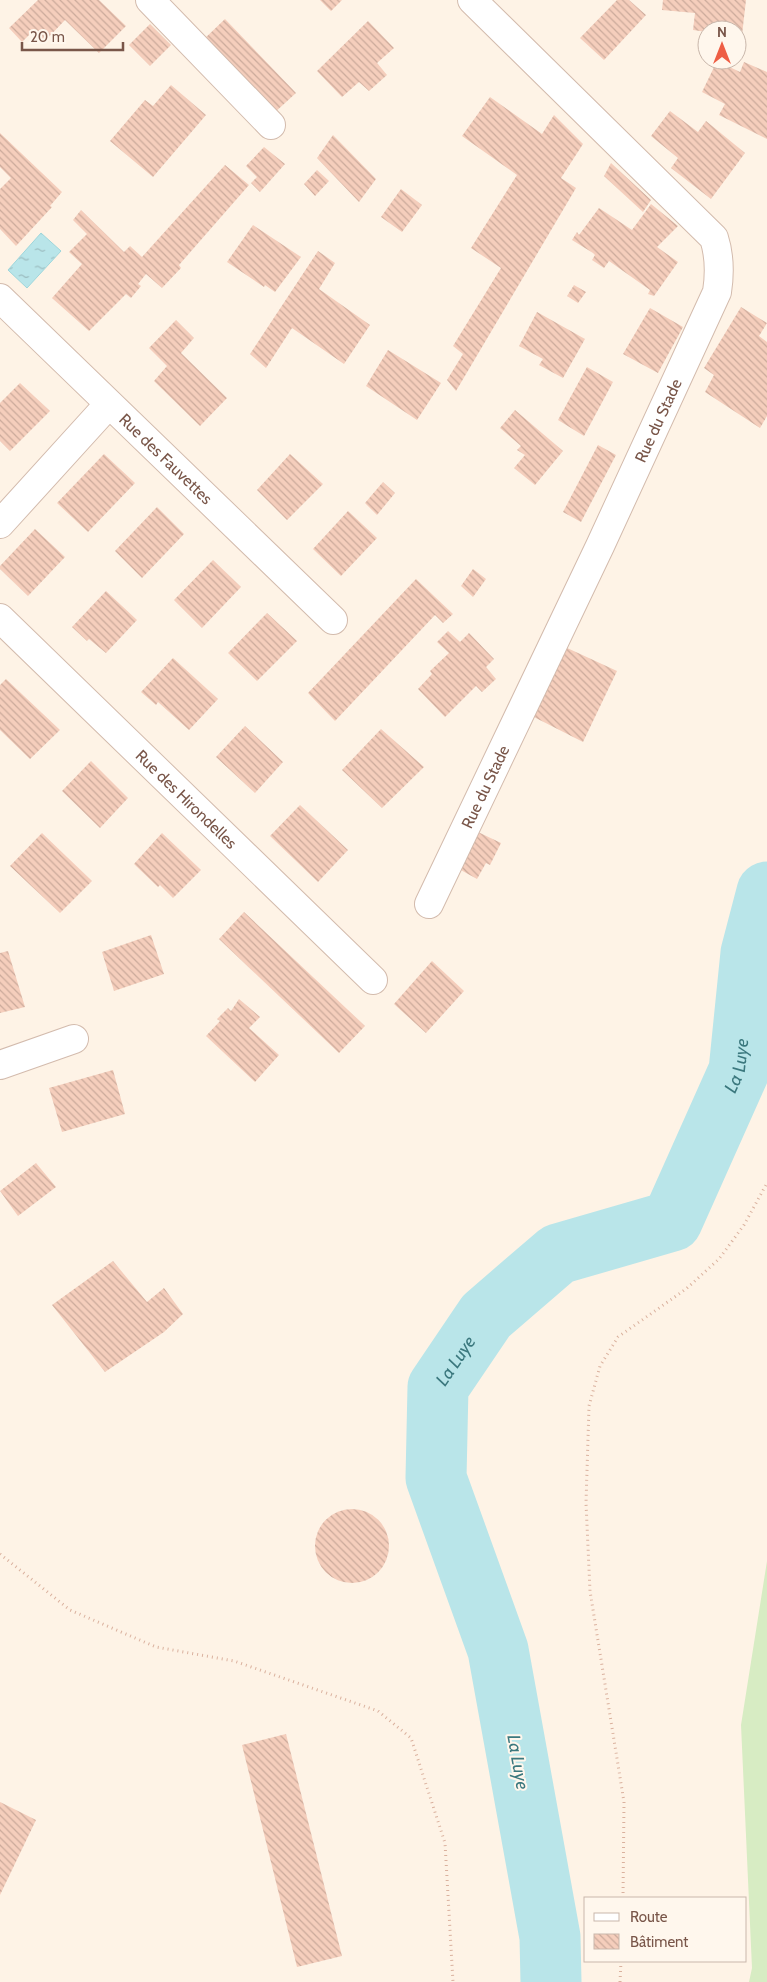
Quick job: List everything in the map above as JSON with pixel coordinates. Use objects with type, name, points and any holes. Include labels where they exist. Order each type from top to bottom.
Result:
[{"type":"street","points":[[150,0],[271,125]]},
{"type":"street","name":"Rue du Stade","points":[[428,904],[600,546],[713,302],[717,292],[720,269],[719,253],[714,238],[472,0]]},
{"type":"street","name":"Rue des Fauvettes","points":[[0,298],[333,620]]},
{"type":"street","points":[[0,524],[109,404]]},
{"type":"street","name":"Rue des Hirondelles","points":[[0,618],[373,980]]},
{"type":"street","points":[[0,1064],[74,1040]]},
{"type":"path","points":[[623,1897],[624,1802],[590,1591],[586,1503],[589,1406],[600,1366],[618,1337],[686,1289],[719,1259],[744,1226],[767,1183]]},
{"type":"path","points":[[0,1554],[70,1610],[156,1647],[234,1662],[378,1711],[411,1738],[445,1843],[453,1982]]},
{"type":"path","points":[[620,1982],[621,1962]]},
{"type":"green space","points":[[767,1561],[767,1982],[749,1982],[752,1968],[741,1725]]},
{"type":"water","points":[[41,233],[61,251],[27,288],[8,270]]},
{"type":"building","points":[[38,0],[99,0],[126,26],[99,53],[65,20],[45,41],[33,31],[22,42],[9,28]]},
{"type":"building","points":[[320,0],[342,0],[331,11]]},
{"type":"building","points":[[617,0],[629,0],[646,15],[604,60],[580,38]]},
{"type":"building","points":[[663,0],[746,0],[744,20],[697,20],[697,31],[693,30],[695,13],[662,10]]},
{"type":"building","points":[[225,19],[296,93],[273,114],[202,41]]},
{"type":"building","points":[[368,21],[394,48],[377,63],[387,75],[369,91],[359,82],[342,97],[317,71]]},
{"type":"building","points":[[150,24],[171,45],[150,66],[129,45]]},
{"type":"building","points":[[747,63],[767,72],[767,139],[719,115],[725,104],[702,92],[713,70],[736,70],[740,72],[741,70],[747,70]]},
{"type":"building","points":[[171,85],[206,115],[153,177],[110,141],[145,100],[153,106]]},
{"type":"building","points":[[490,97],[542,134],[554,115],[583,144],[561,178],[576,188],[456,391],[447,380],[463,354],[453,346],[501,268],[471,248],[517,175],[462,136]]},
{"type":"building","points":[[670,111],[698,132],[706,121],[745,153],[711,199],[671,168],[678,158],[651,136]]},
{"type":"building","points":[[0,133],[62,192],[50,206],[52,207],[16,246],[0,229],[0,189],[11,178],[0,167]]},
{"type":"building","points":[[333,135],[376,179],[359,202],[317,158]]},
{"type":"building","points":[[264,147],[285,164],[260,192],[251,183],[257,177],[246,166]]},
{"type":"building","points":[[611,163],[651,200],[643,212],[604,176]]},
{"type":"building","points":[[225,165],[249,185],[179,265],[181,268],[162,288],[146,274],[138,284],[141,286],[131,298],[126,294],[89,331],[52,298],[82,264],[69,252],[87,234],[73,220],[81,210],[124,252],[130,246],[142,257]]},
{"type":"building","points":[[317,170],[329,181],[315,196],[304,184]]},
{"type":"building","points":[[401,189],[422,205],[402,232],[381,217]]},
{"type":"building","points":[[651,204],[678,226],[657,247],[678,262],[654,296],[648,294],[650,290],[609,261],[604,268],[592,260],[595,255],[593,253],[572,240],[577,232],[579,235],[599,208],[632,230]]},
{"type":"building","points":[[253,225],[301,257],[275,292],[265,285],[264,287],[227,262]]},
{"type":"building","points":[[318,251],[335,263],[319,289],[370,325],[344,364],[292,328],[266,368],[250,354]]},
{"type":"building","points":[[574,285],[586,292],[578,303],[567,296]]},
{"type":"building","points":[[741,307],[767,323],[759,336],[767,342],[767,416],[760,428],[705,392],[714,375],[704,368]]},
{"type":"building","points":[[650,308],[683,327],[658,373],[623,354]]},
{"type":"building","points":[[537,312],[585,339],[563,378],[539,365],[543,359],[519,346]]},
{"type":"building","points":[[176,320],[194,338],[181,353],[227,398],[200,426],[154,381],[167,366],[149,348]]},
{"type":"building","points":[[388,350],[441,383],[417,420],[366,386]]},
{"type":"building","points":[[587,367],[613,382],[584,436],[558,420]]},
{"type":"building","points":[[20,383],[50,411],[10,451],[0,441],[0,403]]},
{"type":"building","points":[[515,410],[563,451],[535,485],[514,468],[525,455],[517,450],[521,446],[500,428]]},
{"type":"building","points":[[598,445],[616,455],[581,522],[563,512]]},
{"type":"building","points":[[104,454],[135,483],[88,532],[57,503]]},
{"type":"building","points":[[290,454],[323,484],[287,520],[257,490]]},
{"type":"building","points":[[383,482],[395,493],[377,515],[365,503]]},
{"type":"building","points":[[157,507],[184,534],[142,578],[115,551]]},
{"type":"building","points":[[348,511],[377,538],[341,576],[313,549]]},
{"type":"building","points":[[35,529],[65,557],[28,596],[0,569],[0,566]]},
{"type":"building","points":[[213,560],[241,587],[202,628],[174,600]]},
{"type":"building","points":[[473,569],[486,579],[473,597],[461,586]]},
{"type":"building","points":[[416,579],[453,614],[443,623],[435,615],[335,721],[308,693]]},
{"type":"building","points":[[106,591],[137,620],[106,653],[89,639],[87,641],[72,627]]},
{"type":"building","points":[[267,613],[297,641],[257,681],[228,653]]},
{"type":"building","points":[[448,631],[460,642],[469,633],[494,659],[486,667],[496,679],[482,692],[476,686],[445,717],[418,689],[432,674],[430,671],[449,653],[437,642]]},
{"type":"building","points":[[565,647],[617,671],[583,742],[530,715]]},
{"type":"building","points":[[173,658],[218,699],[189,730],[158,702],[156,705],[141,692]]},
{"type":"building","points":[[6,679],[60,730],[30,759],[0,730],[0,685]]},
{"type":"building","points":[[245,726],[283,762],[255,793],[216,757]]},
{"type":"building","points":[[381,729],[424,767],[382,808],[342,770]]},
{"type":"building","points":[[91,761],[128,798],[100,828],[62,791]]},
{"type":"building","points":[[300,805],[348,850],[318,882],[270,836]]},
{"type":"building","points":[[478,832],[501,843],[490,865],[486,863],[477,879],[459,869]]},
{"type":"building","points":[[42,833],[92,881],[60,913],[10,866]]},
{"type":"building","points":[[162,833],[201,870],[173,898],[160,885],[158,887],[134,864]]},
{"type":"building","points":[[244,912],[365,1026],[339,1053],[219,939]]},
{"type":"building","points":[[151,935],[164,974],[114,991],[102,952]]},
{"type":"building","points":[[8,951],[25,1007],[0,1013],[0,953]]},
{"type":"building","points":[[432,961],[464,991],[426,1033],[394,1004]]},
{"type":"building","points":[[239,999],[260,1017],[249,1028],[279,1055],[255,1082],[206,1036],[220,1021],[217,1019],[228,1008],[231,1011]]},
{"type":"building","points":[[113,1070],[125,1114],[62,1132],[49,1088]]},
{"type":"building","points":[[36,1163],[56,1187],[18,1216],[0,1191]]},
{"type":"building","points":[[113,1261],[147,1302],[164,1288],[183,1314],[164,1332],[105,1372],[52,1305]]},
{"type":"building","points":[[352,1509],[373,1515],[383,1525],[389,1546],[383,1567],[373,1577],[352,1583],[331,1577],[321,1567],[315,1546],[321,1525],[331,1515]]},
{"type":"building","points":[[286,1734],[342,1956],[297,1967],[242,1745]]},
{"type":"building","points":[[0,1802],[36,1820],[0,1895]]},
{"type":"waterway","name":"La Luye","points":[[551,1982],[550,1937],[498,1650],[436,1478],[438,1387],[486,1316],[558,1254],[672,1221],[739,1071],[751,953],[767,892]]}]
